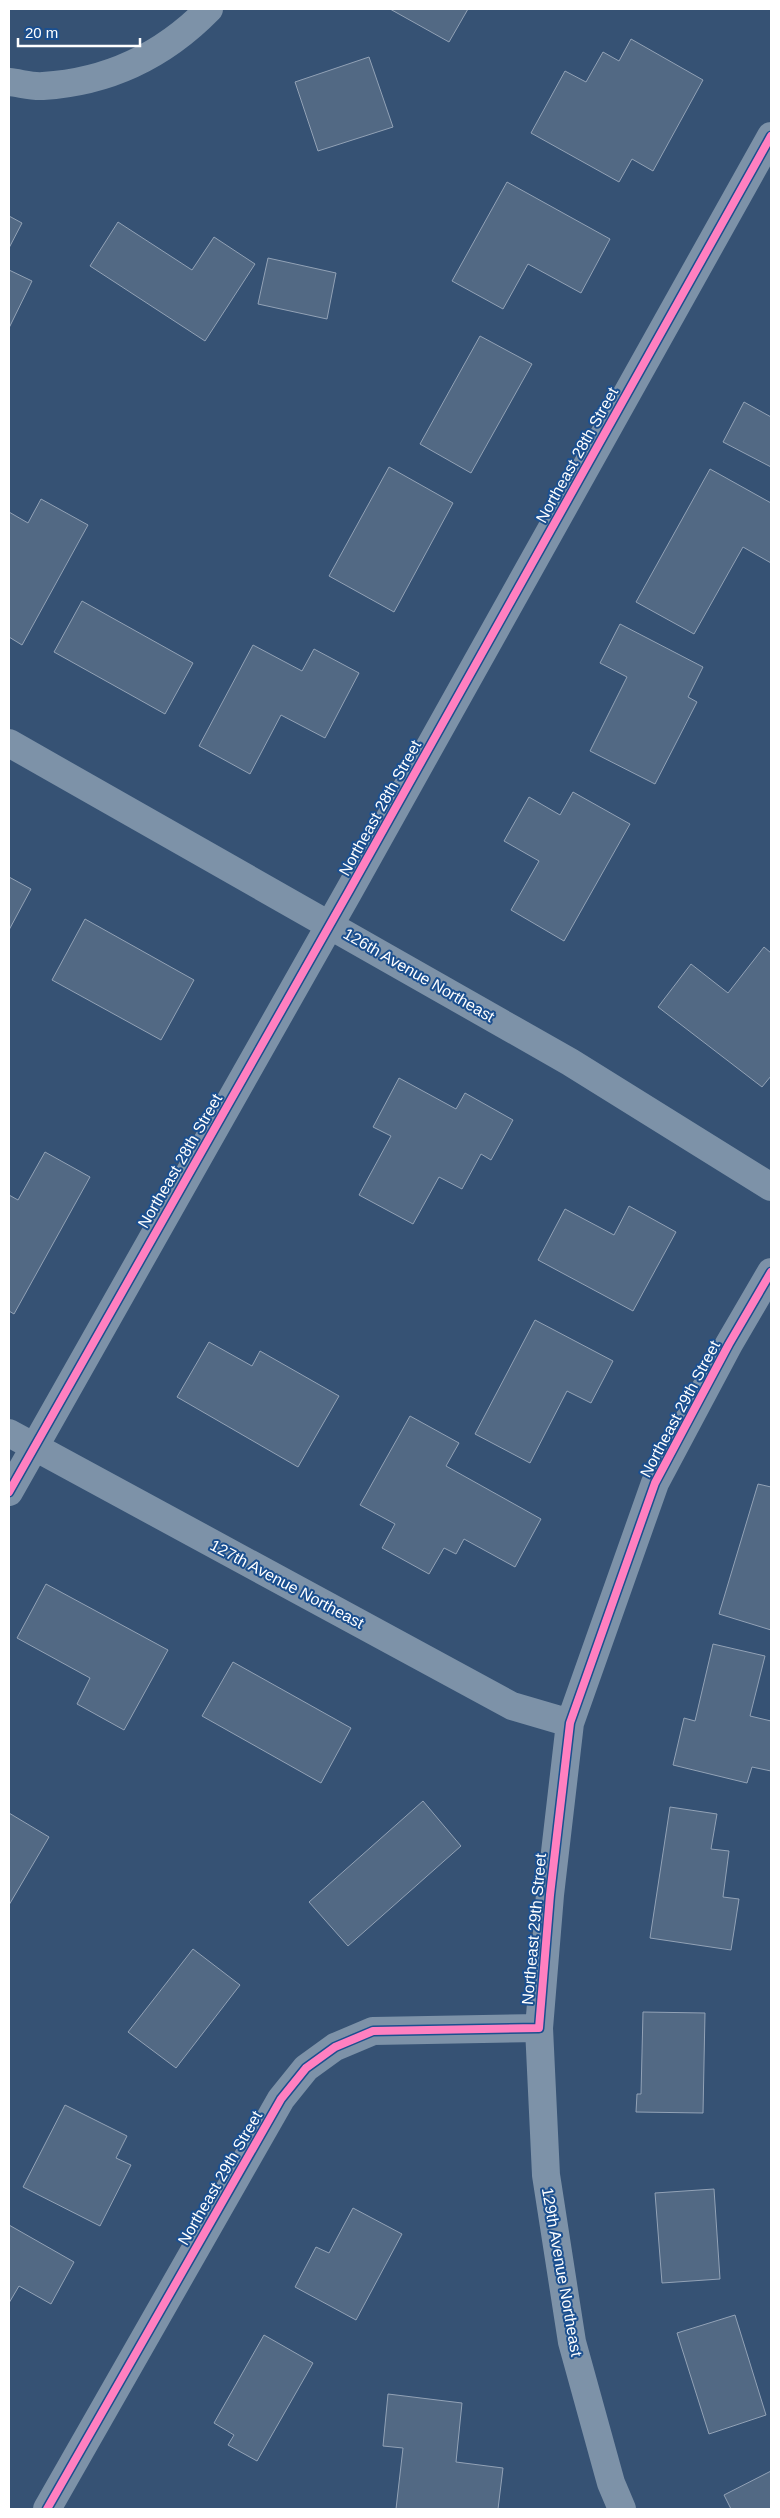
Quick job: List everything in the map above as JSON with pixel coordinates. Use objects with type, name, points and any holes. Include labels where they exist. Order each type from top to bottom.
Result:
[{"type":"street","points":[[9,82],[41,86],[95,79],[144,60],[193,26],[209,9]]},
{"type":"street","name":"Northeast 28th Street","points":[[9,1492],[330,924],[771,136]]},
{"type":"street","name":"126th Avenue Northeast","points":[[9,743],[570,1062],[771,1187]]},
{"type":"street","name":"Northeast 29th Street","points":[[47,2509],[281,2099],[306,2068],[335,2047],[373,2031],[539,2028],[550,1895],[570,1723],[655,1483],[729,1344],[771,1272]]},
{"type":"street","name":"127th Avenue Northeast","points":[[9,1433],[512,1706],[570,1723]]},
{"type":"street","name":"129th Avenue Northeast","points":[[539,2028],[546,2175],[572,2342],[611,2482],[622,2509]]},
{"type":"building","points":[[390,9],[468,9],[449,42]]},
{"type":"building","points":[[631,39],[703,80],[653,171],[632,159],[619,182],[531,133],[565,71],[586,82],[603,52],[619,61]]},
{"type":"building","points":[[369,57],[393,127],[318,151],[295,82]]},
{"type":"building","points":[[507,182],[610,239],[581,293],[528,264],[503,309],[452,281]]},
{"type":"building","points":[[9,216],[22,223],[9,248]]},
{"type":"building","points":[[118,222],[192,270],[214,237],[255,264],[205,341],[90,266]]},
{"type":"building","points":[[268,258],[336,273],[327,319],[258,304]]},
{"type":"building","points":[[9,270],[32,281],[9,328]]},
{"type":"building","points":[[480,336],[532,364],[471,473],[420,444]]},
{"type":"building","points":[[744,402],[771,417],[771,467],[723,442]]},
{"type":"building","points":[[389,467],[453,503],[394,612],[329,576]]},
{"type":"building","points":[[710,469],[771,503],[771,563],[743,547],[694,634],[636,602]]},
{"type":"building","points":[[41,499],[88,525],[22,645],[9,637],[9,512],[28,523]]},
{"type":"building","points":[[82,601],[193,663],[165,714],[54,652]]},
{"type":"building","points":[[620,624],[703,667],[688,697],[697,702],[655,784],[590,751],[627,677],[600,663]]},
{"type":"building","points":[[253,645],[302,671],[314,649],[359,673],[325,738],[281,715],[250,774],[199,746]]},
{"type":"building","points":[[573,792],[630,824],[564,941],[511,910],[539,861],[504,841],[529,797],[560,815]]},
{"type":"building","points":[[9,877],[31,889],[9,930]]},
{"type":"building","points":[[85,919],[194,980],[161,1040],[52,980]]},
{"type":"building","points":[[764,947],[771,953],[771,1076],[762,1087],[658,1007],[691,964],[728,993]]},
{"type":"building","points":[[399,1078],[456,1109],[465,1093],[513,1120],[491,1160],[481,1154],[462,1189],[439,1177],[413,1224],[359,1195],[391,1136],[373,1127]]},
{"type":"building","points":[[45,1152],[90,1177],[14,1314],[9,1311],[9,1195],[18,1200]]},
{"type":"building","points":[[629,1206],[676,1232],[633,1311],[538,1260],[565,1209],[614,1235]]},
{"type":"building","points":[[535,1320],[613,1361],[591,1403],[567,1391],[530,1463],[475,1434]]},
{"type":"building","points":[[209,1342],[252,1366],[260,1351],[339,1396],[298,1467],[177,1397]]},
{"type":"building","points":[[410,1416],[459,1443],[446,1466],[541,1519],[515,1567],[464,1539],[456,1554],[444,1548],[429,1574],[382,1548],[395,1524],[360,1505]]},
{"type":"building","points":[[758,1484],[771,1487],[771,1630],[719,1614]]},
{"type":"building","points":[[46,1584],[168,1650],[124,1730],[77,1704],[90,1678],[17,1638]]},
{"type":"building","points":[[713,1644],[765,1656],[750,1716],[771,1721],[771,1771],[752,1767],[747,1783],[673,1765],[684,1718],[695,1721]]},
{"type":"building","points":[[233,1662],[351,1728],[321,1783],[202,1716]]},
{"type":"building","points":[[423,1801],[461,1846],[348,1946],[309,1902]]},
{"type":"building","points":[[670,1807],[717,1814],[711,1849],[729,1851],[723,1897],[739,1899],[731,1950],[650,1938]]},
{"type":"building","points":[[9,1813],[49,1837],[9,1905]]},
{"type":"building","points":[[193,1949],[240,1985],[176,2068],[128,2032]]},
{"type":"building","points":[[643,2012],[705,2013],[703,2113],[636,2112],[637,2094],[641,2094]]},
{"type":"building","points":[[65,2105],[127,2136],[116,2158],[131,2165],[100,2226],[23,2187]]},
{"type":"building","points":[[714,2189],[720,2279],[662,2283],[655,2193]]},
{"type":"building","points":[[353,2208],[402,2234],[356,2320],[295,2287],[316,2247],[329,2253]]},
{"type":"building","points":[[9,2225],[74,2262],[51,2304],[19,2286],[9,2303]]},
{"type":"building","points":[[735,2315],[766,2415],[709,2434],[677,2333]]},
{"type":"building","points":[[264,2335],[313,2363],[257,2461],[228,2445],[234,2435],[214,2423]]},
{"type":"building","points":[[388,2394],[462,2403],[456,2462],[503,2468],[498,2509],[396,2509],[403,2448],[383,2446]]},
{"type":"building","points":[[771,2471],[771,2509],[731,2509],[724,2495]]},
{"type":"cycle path","points":[[9,1492],[349,891],[771,136]]},
{"type":"cycle path","points":[[47,2509],[281,2099],[306,2068],[335,2047],[373,2031],[539,2028],[550,1895],[570,1723],[655,1483],[729,1344],[771,1272]]}]
